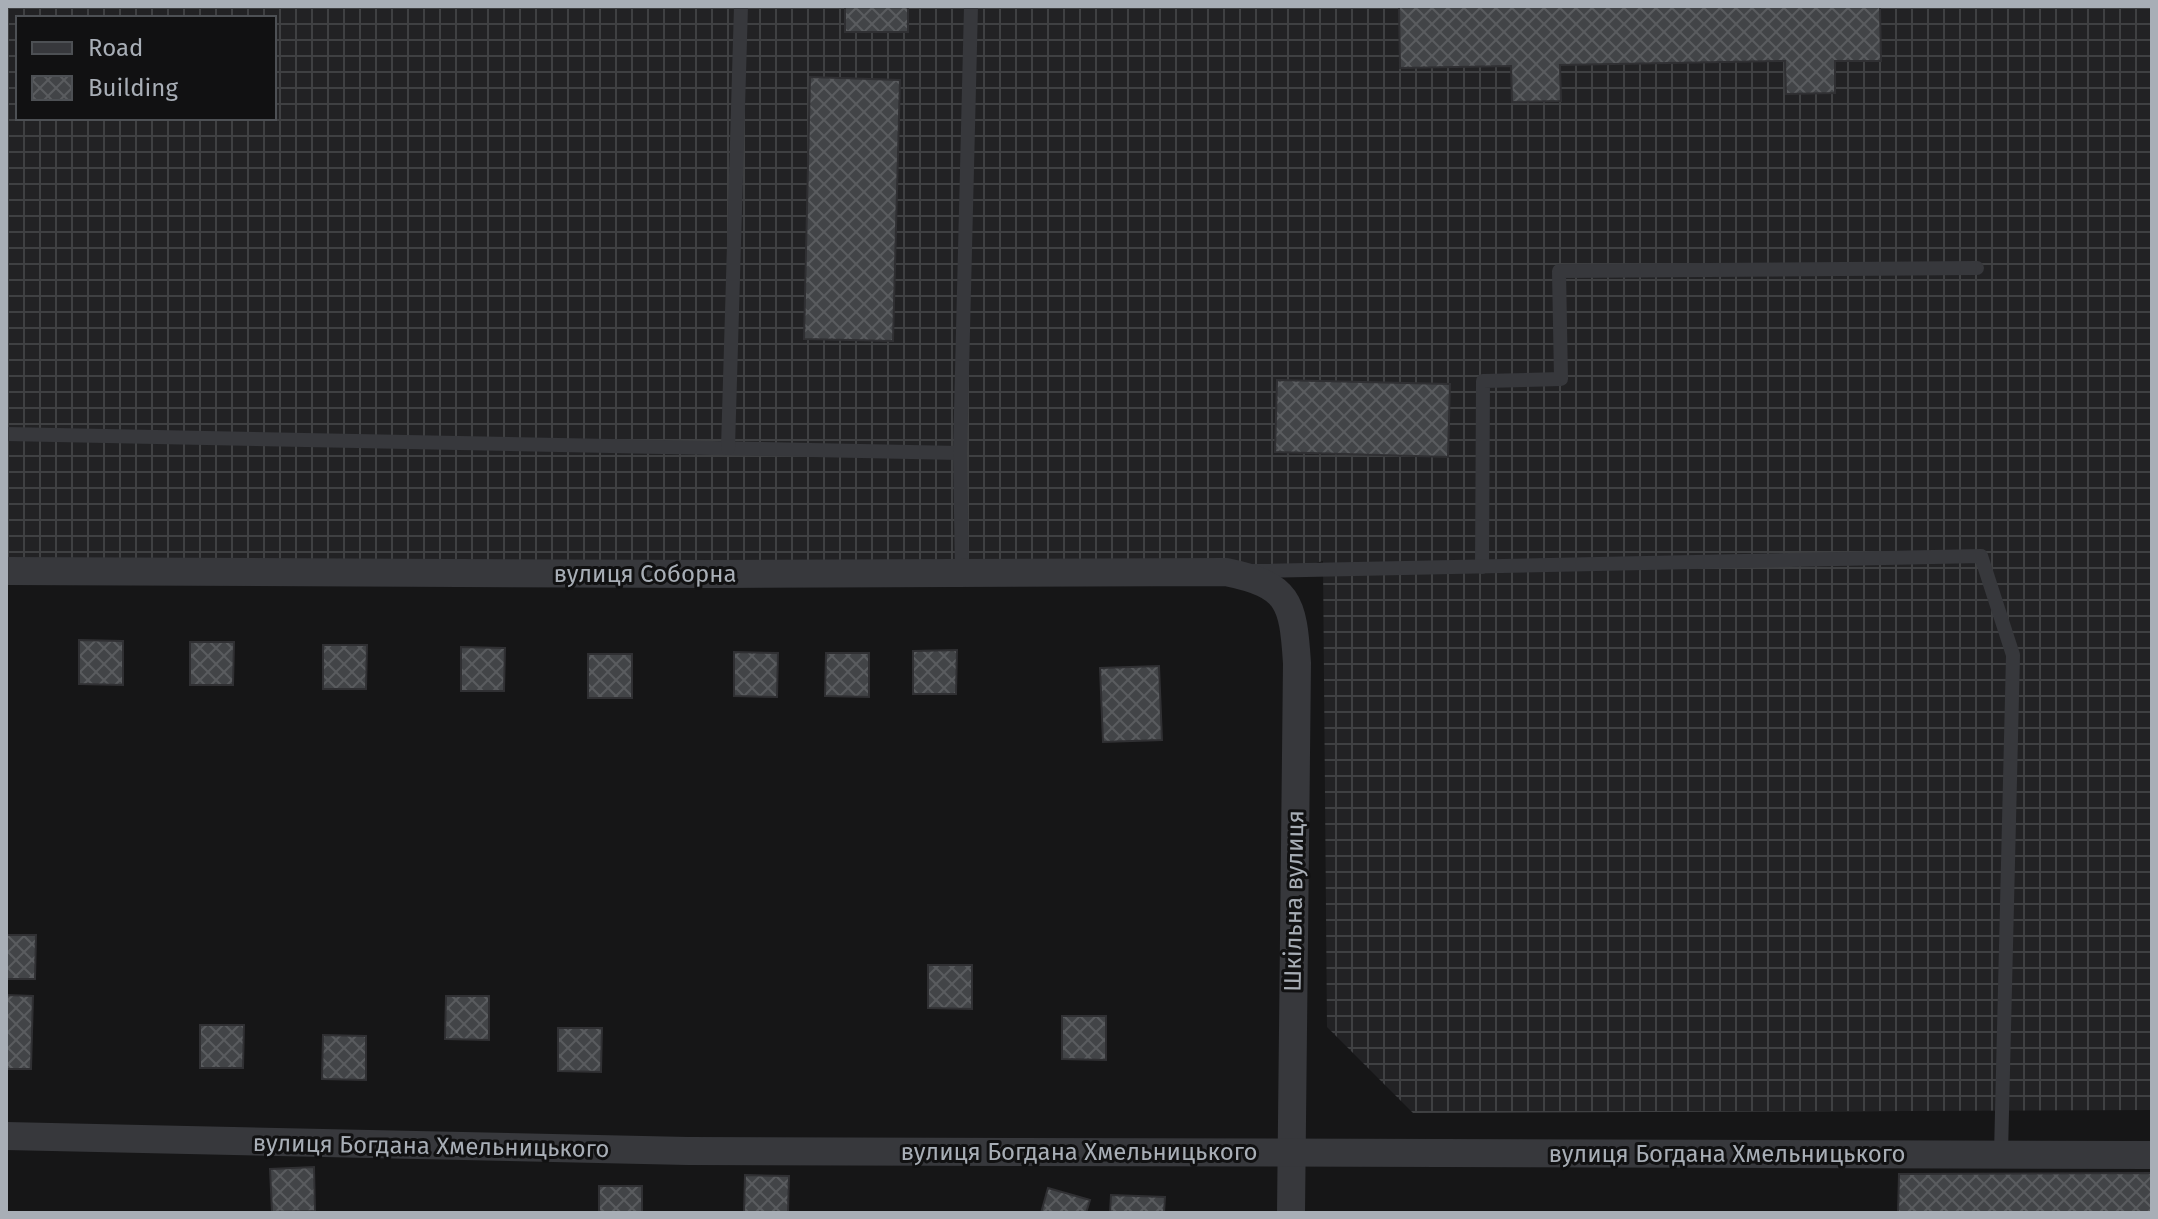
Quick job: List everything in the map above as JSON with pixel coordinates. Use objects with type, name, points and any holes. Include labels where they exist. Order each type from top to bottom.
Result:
[{"type":"street","name":"вулиця Соборна","points":[[6,571],[1226,572],[1258,579],[1280,593]]},
{"type":"street","name":"Шкільна вулиця","points":[[1280,593],[1292,613],[1297,663],[1291,1213]]},
{"type":"street","name":"вулиця Богдана Хмельницького","points":[[6,1136],[688,1151],[2152,1155]]},
{"type":"lane","points":[[728,448],[741,6]]},
{"type":"lane","points":[[962,573],[960,453],[971,6]]},
{"type":"lane","points":[[1482,567],[1483,381],[1561,379],[1559,271],[1977,268]]},
{"type":"lane","points":[[6,434],[960,453]]},
{"type":"lane","points":[[1226,572],[1981,556],[2013,655],[2001,1154]]},
{"type":"shaded area","points":[[6,6],[2152,6],[2152,1110],[1413,1113],[1327,1027],[1323,561],[1258,579],[6,571]]},
{"type":"building","points":[[845,6],[908,6],[908,32],[845,32]]},
{"type":"building","points":[[1399,6],[1880,6],[1881,61],[1835,61],[1835,93],[1786,94],[1785,61],[1560,65],[1561,101],[1512,102],[1511,66],[1400,68]]},
{"type":"building","points":[[810,77],[900,80],[893,341],[804,339]]},
{"type":"building","points":[[1277,380],[1450,384],[1448,457],[1275,452]]},
{"type":"building","points":[[79,640],[123,641],[123,685],[79,684]]},
{"type":"building","points":[[190,642],[234,642],[233,685],[190,685]]},
{"type":"building","points":[[323,645],[367,645],[366,689],[323,689]]},
{"type":"building","points":[[461,647],[505,648],[504,691],[461,691]]},
{"type":"building","points":[[957,650],[956,694],[913,694],[913,651]]},
{"type":"building","points":[[734,652],[778,653],[777,697],[734,696]]},
{"type":"building","points":[[826,653],[869,653],[869,697],[825,696]]},
{"type":"building","points":[[588,654],[632,654],[632,698],[588,698]]},
{"type":"building","points":[[1159,666],[1162,740],[1103,742],[1100,668]]},
{"type":"building","points":[[6,935],[36,935],[35,979],[6,979]]},
{"type":"building","points":[[928,965],[972,965],[972,1009],[928,1008]]},
{"type":"building","points":[[6,995],[33,996],[31,1069],[6,1069]]},
{"type":"building","points":[[446,996],[489,996],[489,1040],[445,1039]]},
{"type":"building","points":[[1062,1016],[1106,1016],[1106,1060],[1062,1059]]},
{"type":"building","points":[[200,1025],[244,1025],[243,1068],[200,1068]]},
{"type":"building","points":[[558,1028],[602,1028],[601,1072],[558,1071]]},
{"type":"building","points":[[323,1035],[366,1036],[366,1080],[322,1079]]},
{"type":"building","points":[[314,1167],[315,1211],[272,1212],[270,1169]]},
{"type":"building","points":[[2152,1173],[2152,1213],[1898,1213],[1899,1174]]},
{"type":"building","points":[[745,1175],[789,1176],[788,1213],[744,1213]]},
{"type":"building","points":[[599,1186],[642,1186],[642,1213],[599,1213]]},
{"type":"building","points":[[1048,1188],[1090,1200],[1086,1213],[1041,1213]]},
{"type":"building","points":[[1111,1195],[1165,1197],[1164,1213],[1110,1213]]}]
